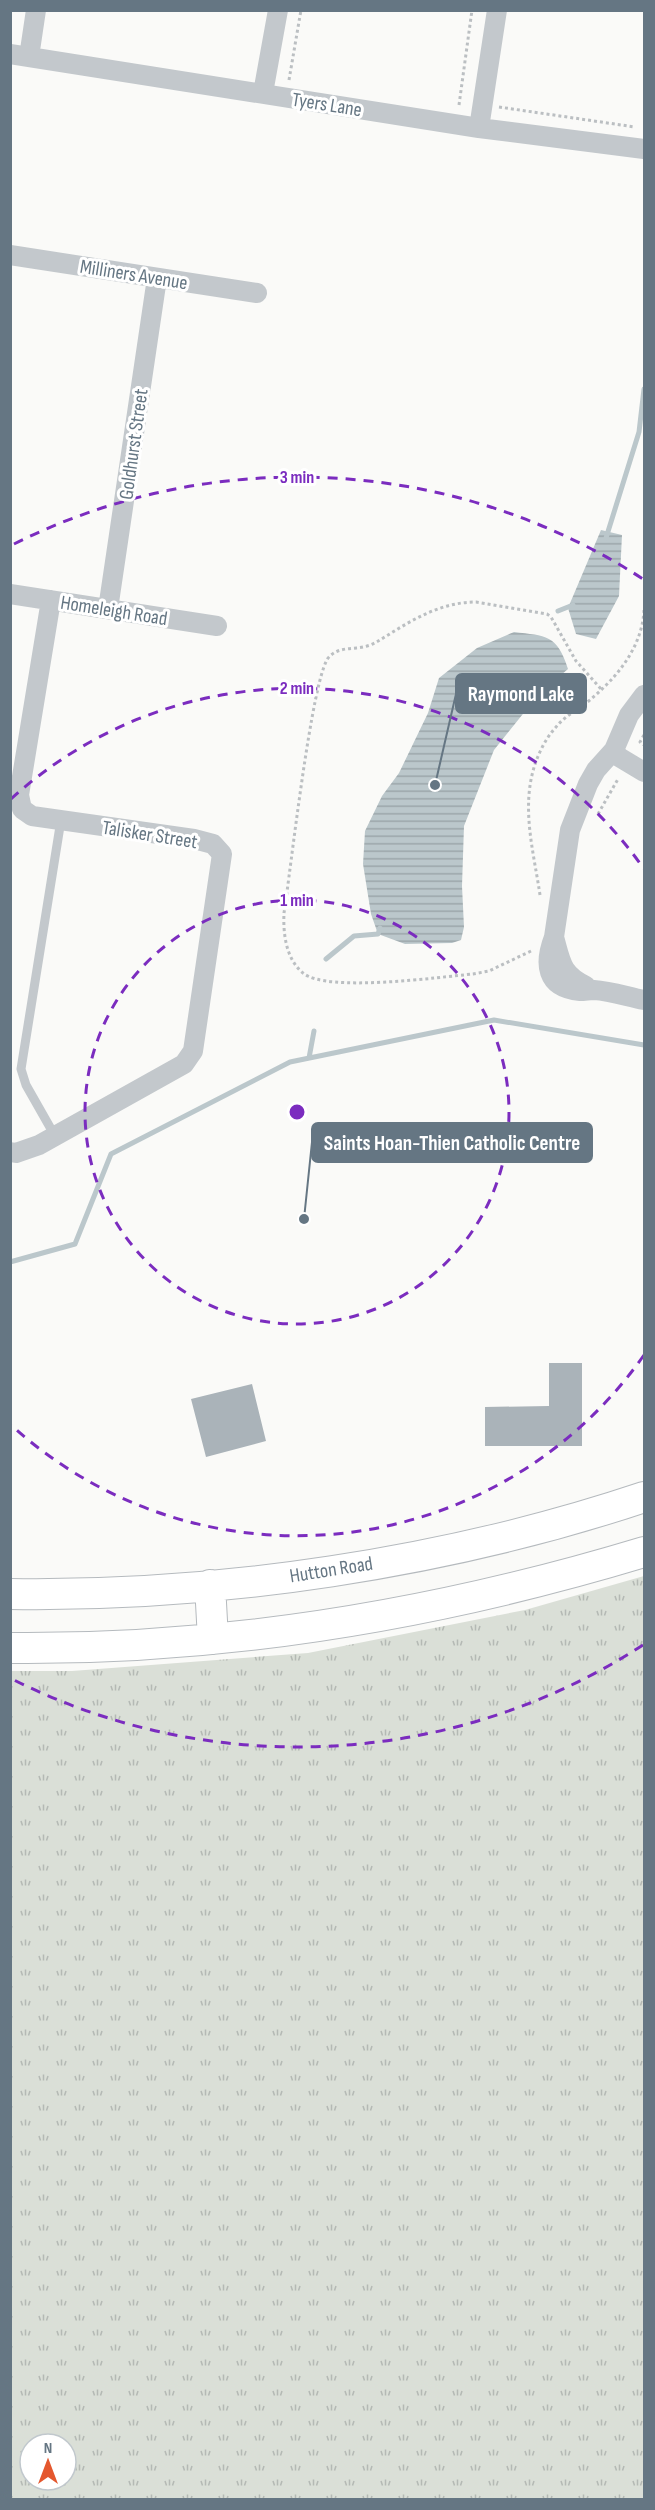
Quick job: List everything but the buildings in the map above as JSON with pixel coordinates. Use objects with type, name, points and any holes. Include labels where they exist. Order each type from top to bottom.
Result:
[{"type":"main road","name":"Hutton Road","points":[[10,1594],[159,1590],[330,1570],[497,1538],[645,1497]]},
{"type":"main road","points":[[10,1648],[100,1647],[213,1639],[363,1620],[434,1606],[588,1569],[645,1552]]},
{"type":"main road","points":[[210,1585],[213,1639]]},
{"type":"street","points":[[20,55],[36,10]]},
{"type":"street","points":[[264,93],[278,10]]},
{"type":"street","points":[[479,128],[496,10]]},
{"type":"street","name":"Tyers Lane","points":[[20,55],[479,128],[645,149]]},
{"type":"street","name":"Milliners Avenue","points":[[10,255],[257,293]]},
{"type":"street","name":"Goldhurst Street","points":[[108,609],[158,278]]},
{"type":"street","name":"Homeleigh Road","points":[[10,594],[217,626]]},
{"type":"street","name":"Talisker Street","points":[[10,1152],[16,1153],[39,1145],[184,1064],[193,1051],[222,854],[213,844],[194,839],[32,816],[22,809],[17,771],[51,600]]},
{"type":"street","points":[[619,758],[629,715],[645,696]]},
{"type":"street","points":[[619,758],[645,772]]},
{"type":"street","points":[[645,762],[619,758],[596,770],[588,784],[584,800],[570,830],[554,937],[563,968],[568,975],[594,990],[645,1000]]},
{"type":"lane","points":[[55,1136],[26,1085],[21,1069],[61,820]]},
{"type":"path","points":[[286,97],[301,10]]},
{"type":"path","points":[[472,10],[458,105],[482,105],[645,129]]},
{"type":"path","points":[[535,951],[527,951],[503,965],[481,972],[345,984],[311,978],[296,965],[285,939],[284,914],[322,667],[334,652],[375,643],[430,611],[466,602],[476,602],[547,614],[576,660],[602,690]]},
{"type":"path","points":[[541,903],[529,823],[529,795],[533,770],[548,737],[556,726],[602,690],[622,667],[643,630],[645,610]]},
{"type":"path","points":[[645,735],[640,742],[645,745]]},
{"type":"path","points":[[596,818],[619,758]]},
{"type":"green space","points":[[644,1576],[644,2499],[11,2499],[11,1671],[72,1671],[308,1653],[525,1610]]},
{"type":"shaded area","points":[[601,530],[622,535],[619,596],[596,639],[576,634],[568,608]]},
{"type":"shaded area","points":[[514,632],[542,636],[555,643],[568,669],[539,694],[494,750],[464,826],[462,886],[464,927],[461,940],[452,943],[405,944],[378,934],[371,914],[363,864],[365,831],[382,796],[399,773],[428,713],[439,678],[477,648]]},
{"type":"waterway","points":[[606,538],[639,432],[644,389]]},
{"type":"waterway","points":[[558,611],[573,605]]},
{"type":"waterway","points":[[326,959],[354,936],[378,934],[380,928]]},
{"type":"waterway","points":[[10,1262],[75,1244],[111,1154],[290,1062],[494,1020],[644,1045]]},
{"type":"waterway","points":[[309,1058],[314,1031]]},
{"type":"place","name":"Raymond Lake","points":[[435,785]]},
{"type":"place","name":"Saints Hoan-Thien Catholic Centre","points":[[304,1219]]}]
